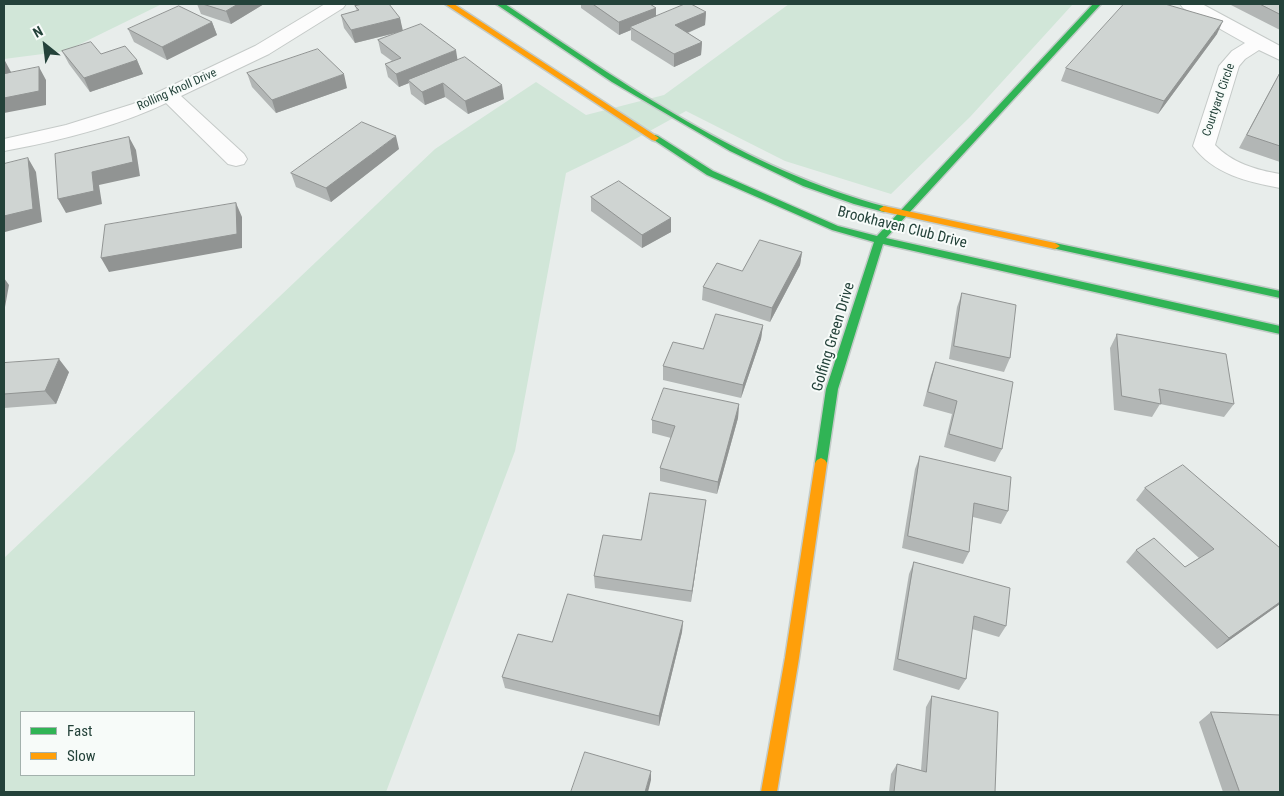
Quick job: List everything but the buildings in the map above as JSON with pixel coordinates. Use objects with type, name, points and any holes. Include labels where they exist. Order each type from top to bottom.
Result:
[{"type":"main road","name":"Brookhaven Club Drive","points":[[449,4],[710,173],[835,228],[879,240],[1280,330]]},
{"type":"main road","name":"Brookhaven Club Drive","points":[[500,4],[644,99],[740,155],[826,192],[871,206],[1280,295]]},
{"type":"main road","name":"Golfing Green Drive","points":[[769,792],[792,658],[832,389],[879,240],[1097,4]]},
{"type":"street","name":"Rolling Knoll Drive","points":[[4,145],[70,130],[140,108],[262,50],[337,4]]},
{"type":"street","points":[[1189,4],[1280,54]]},
{"type":"street","name":"Courtyard Circle","points":[[1260,43],[1242,51],[1229,66],[1204,146],[1210,154],[1246,173],[1280,181]]},
{"type":"street","points":[[169,95],[236,159]]},
{"type":"green space","points":[[4,4],[162,4],[66,51],[4,59]]},
{"type":"green space","points":[[789,4],[1073,4],[970,117],[891,194],[785,161],[686,111],[628,143],[566,173],[515,451],[386,792],[4,792],[4,558],[435,149],[536,82],[586,115],[664,95]]},
{"type":"traffic: fast","points":[[500,4],[639,95],[757,162],[832,194],[884,209]]},
{"type":"traffic: fast","points":[[821,463],[832,389],[879,240],[1097,4]]},
{"type":"traffic: fast","points":[[655,138],[710,173],[835,228],[879,240],[1280,330]]},
{"type":"traffic: fast","points":[[1055,246],[1280,295]]},
{"type":"traffic: slow","points":[[449,4],[655,138]]},
{"type":"traffic: slow","points":[[884,209],[1055,246]]},
{"type":"traffic: slow","points":[[769,792],[792,658],[821,463]]}]
